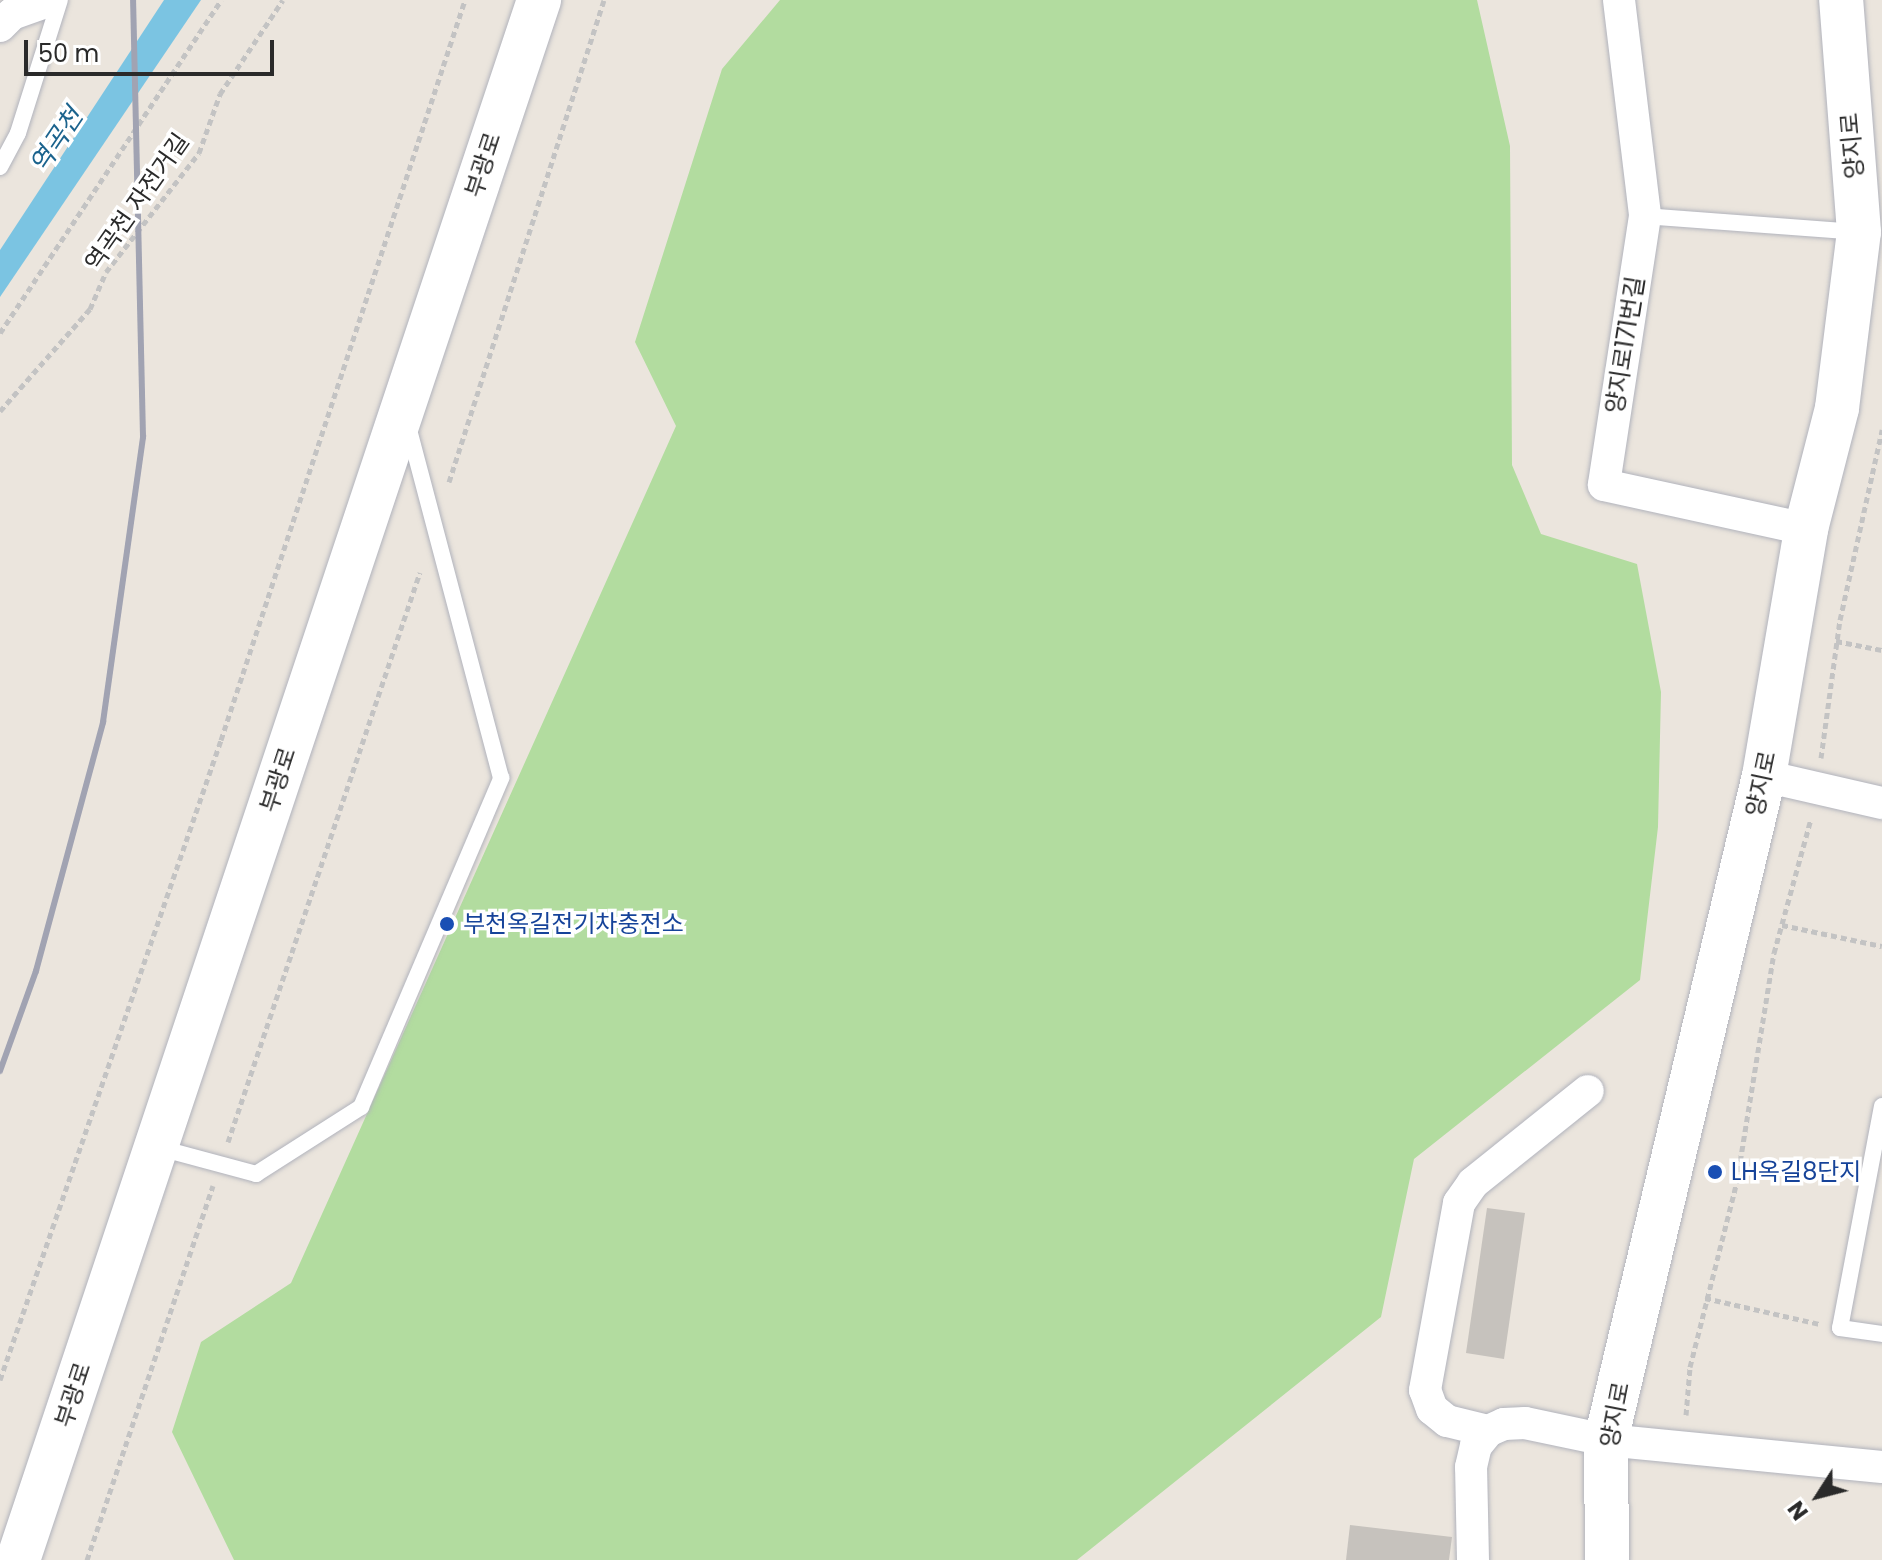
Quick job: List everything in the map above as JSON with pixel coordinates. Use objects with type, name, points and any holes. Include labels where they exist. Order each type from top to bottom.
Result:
[{"type":"main road","name":"부광로","points":[[18,1560],[539,0]]},
{"type":"main road","name":"양지로","points":[[1607,1560],[1606,1440],[1764,776],[1806,529],[1837,408],[1871,232],[1841,0]]},
{"type":"street","points":[[0,26],[12,14],[51,0]]},
{"type":"street","name":"양지로171번길","points":[[1619,0],[1645,216],[1604,485],[1806,529]]},
{"type":"street","points":[[1764,776],[1882,803]]},
{"type":"street","points":[[1588,1091],[1473,1183],[1459,1203],[1425,1390],[1432,1409],[1447,1421],[1488,1431],[1525,1423],[1606,1440],[1684,1444],[1882,1467]]},
{"type":"street","points":[[1473,1560],[1471,1467],[1476,1446],[1488,1431]]},
{"type":"lane","points":[[0,167],[18,133],[60,0]]},
{"type":"lane","points":[[1645,216],[1871,232]]},
{"type":"lane","points":[[155,1147],[256,1174],[361,1107],[501,778],[403,406]]},
{"type":"lane","points":[[1882,1106],[1840,1328],[1882,1334]]},
{"type":"path","points":[[0,333],[221,0]]},
{"type":"path","name":"역곡천 자전거길","points":[[0,411],[90,309],[106,272],[199,153],[220,94],[283,0]]},
{"type":"path","points":[[0,1380],[221,740],[465,0]]},
{"type":"path","points":[[87,1560],[435,527],[604,0]]},
{"type":"path","points":[[1684,1444],[1690,1367],[1737,1181],[1782,925],[1819,788],[1836,641],[1882,430]]},
{"type":"path","points":[[1836,641],[1882,650]]},
{"type":"path","points":[[1782,925],[1882,946]]},
{"type":"path","points":[[1705,1298],[1840,1328]]},
{"type":"green space","points":[[780,0],[1477,0],[1510,146],[1512,465],[1541,534],[1637,564],[1661,692],[1658,827],[1640,980],[1414,1159],[1381,1317],[1077,1560],[234,1560],[172,1432],[201,1342],[291,1283],[676,426],[635,342],[722,69]]},
{"type":"water","points":[[164,0],[201,0],[0,297],[0,250]]},
{"type":"building","points":[[1487,1208],[1525,1213],[1504,1359],[1466,1353]]},
{"type":"building","points":[[1350,1525],[1452,1537],[1449,1560],[1346,1560]]},
{"type":"railway","points":[[0,1071],[36,971],[103,722],[143,437],[133,0]]},
{"type":"place","name":"부천옥길전기차충전소","points":[[447,924]]},
{"type":"place","name":"LH옥길8단지","points":[[1715,1172]]},
{"type":"water label","name":"역곡천","points":[[57,141]]}]
